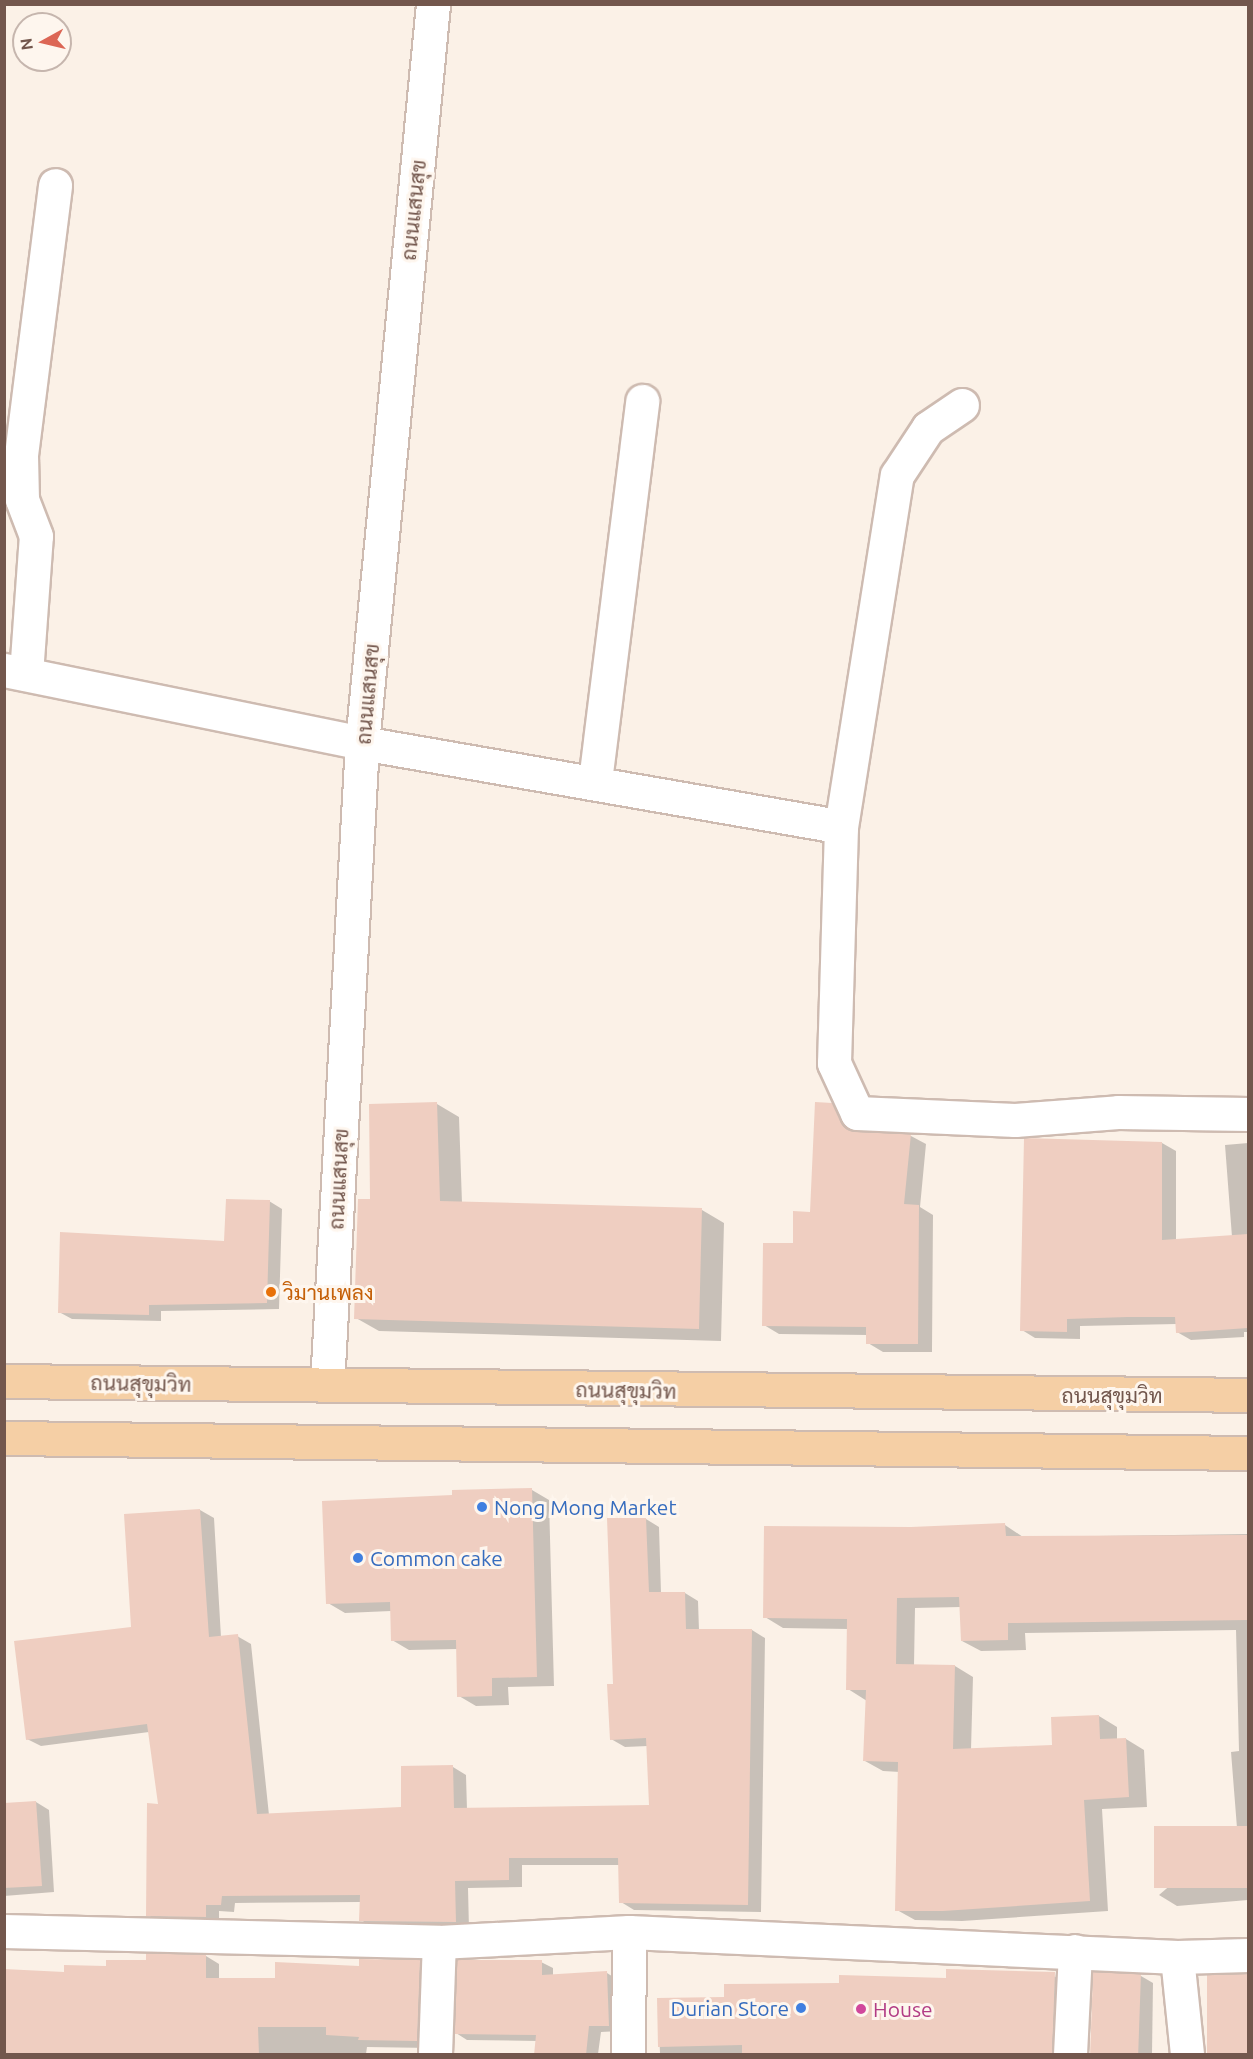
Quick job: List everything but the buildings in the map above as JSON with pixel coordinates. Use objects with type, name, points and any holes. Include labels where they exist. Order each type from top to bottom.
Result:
[{"type":"main road","name":"ถนนสุขุมวิท","points":[[4,1381],[1248,1395]]},
{"type":"main road","points":[[4,1438],[1248,1453]]},
{"type":"street","name":"ถนนแสนสุข","points":[[327,1385],[362,743],[433,4]]},
{"type":"street","points":[[55,184],[21,455],[22,499],[36,536],[15,672],[362,743],[596,781],[842,827]]},
{"type":"street","points":[[596,781],[642,401]]},
{"type":"street","points":[[962,405],[928,428],[897,475],[842,827],[834,1063],[857,1113],[1015,1120],[1118,1112],[1248,1114]]},
{"type":"street","points":[[4,1931],[439,1942],[629,1932],[1177,1957],[1248,1955]]},
{"type":"street","points":[[628,2055],[629,1932]]},
{"type":"street","points":[[435,2055],[439,1942]]},
{"type":"street","points":[[1070,2055],[1074,1951]]},
{"type":"street","points":[[1177,1957],[1187,2055]]},
{"type":"place","name":"วิมานเพลง","points":[[271,1292]]},
{"type":"place","name":"Nong Mong Market","points":[[482,1507]]},
{"type":"place","name":"Common cake","points":[[358,1558]]},
{"type":"place","name":"Durian Store","points":[[801,2008]]},
{"type":"place","name":"House","points":[[861,2009]]}]
